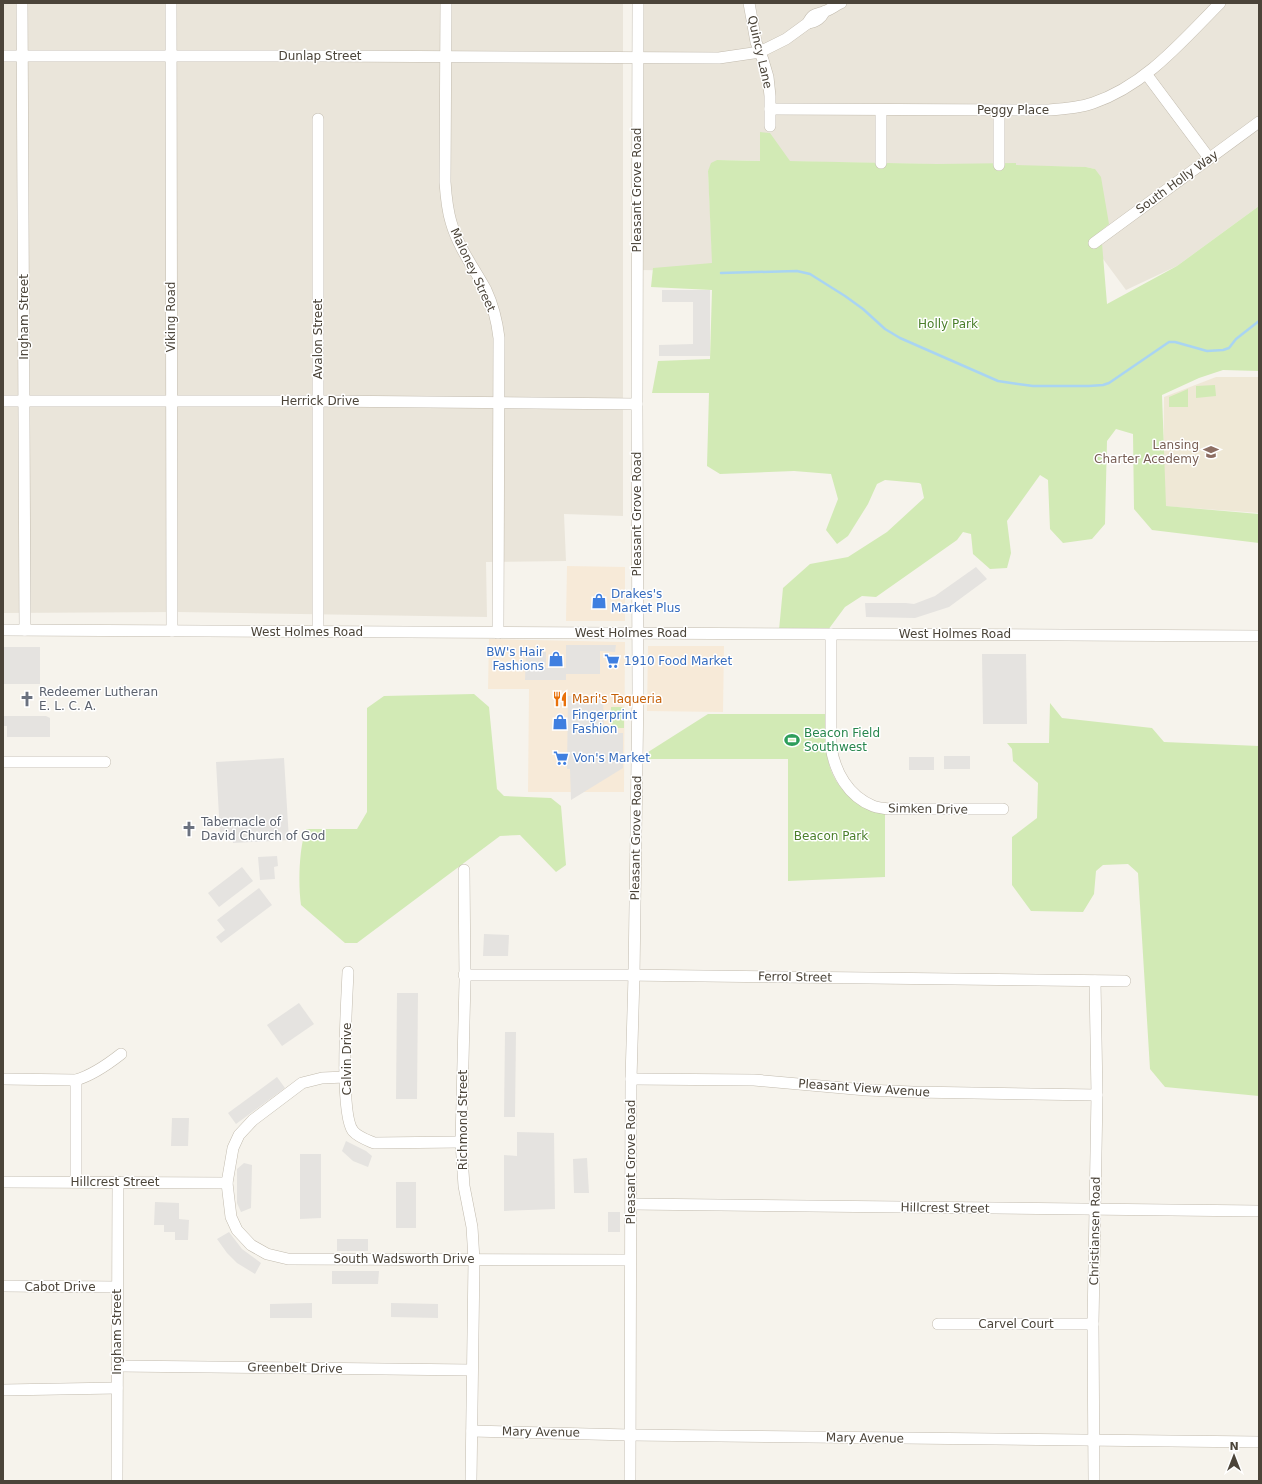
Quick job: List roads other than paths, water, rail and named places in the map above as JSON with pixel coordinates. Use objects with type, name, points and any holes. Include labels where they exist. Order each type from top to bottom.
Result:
[{"type":"street","name":"Ingham Street","points":[[22,3],[25,630]]},
{"type":"street","name":"Viking Road","points":[[171,3],[172,631]]},
{"type":"street","name":"Maloney Street","points":[[446,3],[445,182],[447,206],[458,242],[486,291],[497,322],[499,338],[498,633]]},
{"type":"street","name":"Pleasant Grove Road","points":[[630,1481],[631,1079],[634,976],[638,633],[638,3]]},
{"type":"street","name":"Quincy Lane","points":[[749,3],[756,42],[764,60],[768,77],[770,126]]},
{"type":"street","name":"Dunlap Street","points":[[3,56],[719,58],[760,52],[786,39],[808,23],[811,17],[818,12],[825,11],[841,3]]},
{"type":"street","name":"Peggy Place","points":[[770,109],[1048,110],[1092,104],[1116,94],[1147,75],[1217,4]]},
{"type":"street","points":[[1147,75],[1209,158]]},
{"type":"street","points":[[881,110],[881,163]]},
{"type":"street","points":[[999,110],[999,165]]},
{"type":"street","name":"Avalon Street","points":[[318,118],[318,632]]},
{"type":"street","name":"South Holly Way","points":[[1094,243],[1259,122]]},
{"type":"street","name":"Herrick Drive","points":[[3,401],[318,401],[637,404]]},
{"type":"street","name":"West Holmes Road","points":[[3,630],[1259,636]]},
{"type":"street","name":"Simken Drive","points":[[831,634],[833,758],[840,775],[848,788],[862,800],[874,806],[888,809],[1003,810]]},
{"type":"street","points":[[3,762],[104,762]]},
{"type":"street","name":"Richmond Street","points":[[464,870],[461,1142],[464,1186],[472,1227],[474,1260],[472,1431]]},
{"type":"street","name":"Calvin Drive","points":[[348,972],[345,1077],[348,1116],[353,1130],[364,1139],[374,1143],[461,1142]]},
{"type":"street","name":"Ferrol Street","points":[[464,975],[1125,981]]},
{"type":"street","name":"Christiansen Road","points":[[1094,1481],[1093,1324],[1097,1095],[1095,980]]},
{"type":"street","points":[[3,1079],[76,1080],[100,1070],[121,1054]]},
{"type":"street","name":"South Wadsworth Drive","points":[[345,1077],[322,1078],[302,1083],[253,1120],[239,1135],[233,1148],[227,1183],[232,1217],[237,1230],[252,1245],[267,1254],[288,1259],[630,1260]]},
{"type":"street","name":"Pleasant View Avenue","points":[[631,1079],[754,1080],[905,1092],[1097,1095]]},
{"type":"street","points":[[76,1080],[76,1182]]},
{"type":"street","name":"Hillcrest Street","points":[[3,1182],[227,1183]]},
{"type":"street","name":"Ingham Street","points":[[117,1481],[118,1182]]},
{"type":"street","name":"Hillcrest Street","points":[[631,1204],[1259,1211]]},
{"type":"street","name":"Cabot Drive","points":[[3,1286],[117,1287]]},
{"type":"street","name":"Carvel Court","points":[[938,1324],[1093,1324]]},
{"type":"street","name":"Greenbelt Drive","points":[[117,1366],[472,1370]]},
{"type":"street","points":[[3,1390],[117,1388]]},
{"type":"street","points":[[471,1481],[472,1431]]},
{"type":"street","name":"Mary Avenue","points":[[472,1431],[630,1435],[1259,1442]]},
{"type":"waterway","points":[[721,273],[797,271],[810,274],[845,296],[863,309],[885,329],[900,338],[998,381],[1033,386],[1103,385],[1109,383],[1169,342],[1175,342],[1207,351],[1223,350],[1229,348],[1236,339],[1259,321]]},
{"type":"place","name":"Lansing Charter Acedemy","points":[[1211,452]]},
{"type":"place","name":"Drakes's Market Plus","points":[[599,601]]},
{"type":"place","name":"BW's Hair Fashions","points":[[556,659]]},
{"type":"place","name":"1910 Food Market","points":[[612,661]]},
{"type":"place","name":"Redeemer Lutheran E. L. C. A.","points":[[27,699]]},
{"type":"place","name":"Mari's Taqueria","points":[[560,699]]},
{"type":"place","name":"Fingerprint Fashion","points":[[560,722]]},
{"type":"place","name":"Beacon Field Southwest","points":[[792,740]]},
{"type":"place","name":"Von's Market","points":[[561,758]]},
{"type":"place","name":"Tabernacle of David Church of God","points":[[189,829]]},
{"type":"park label","name":"Holly Park","points":[[948,324]]},
{"type":"park label","name":"Beacon Park","points":[[831,836]]}]
